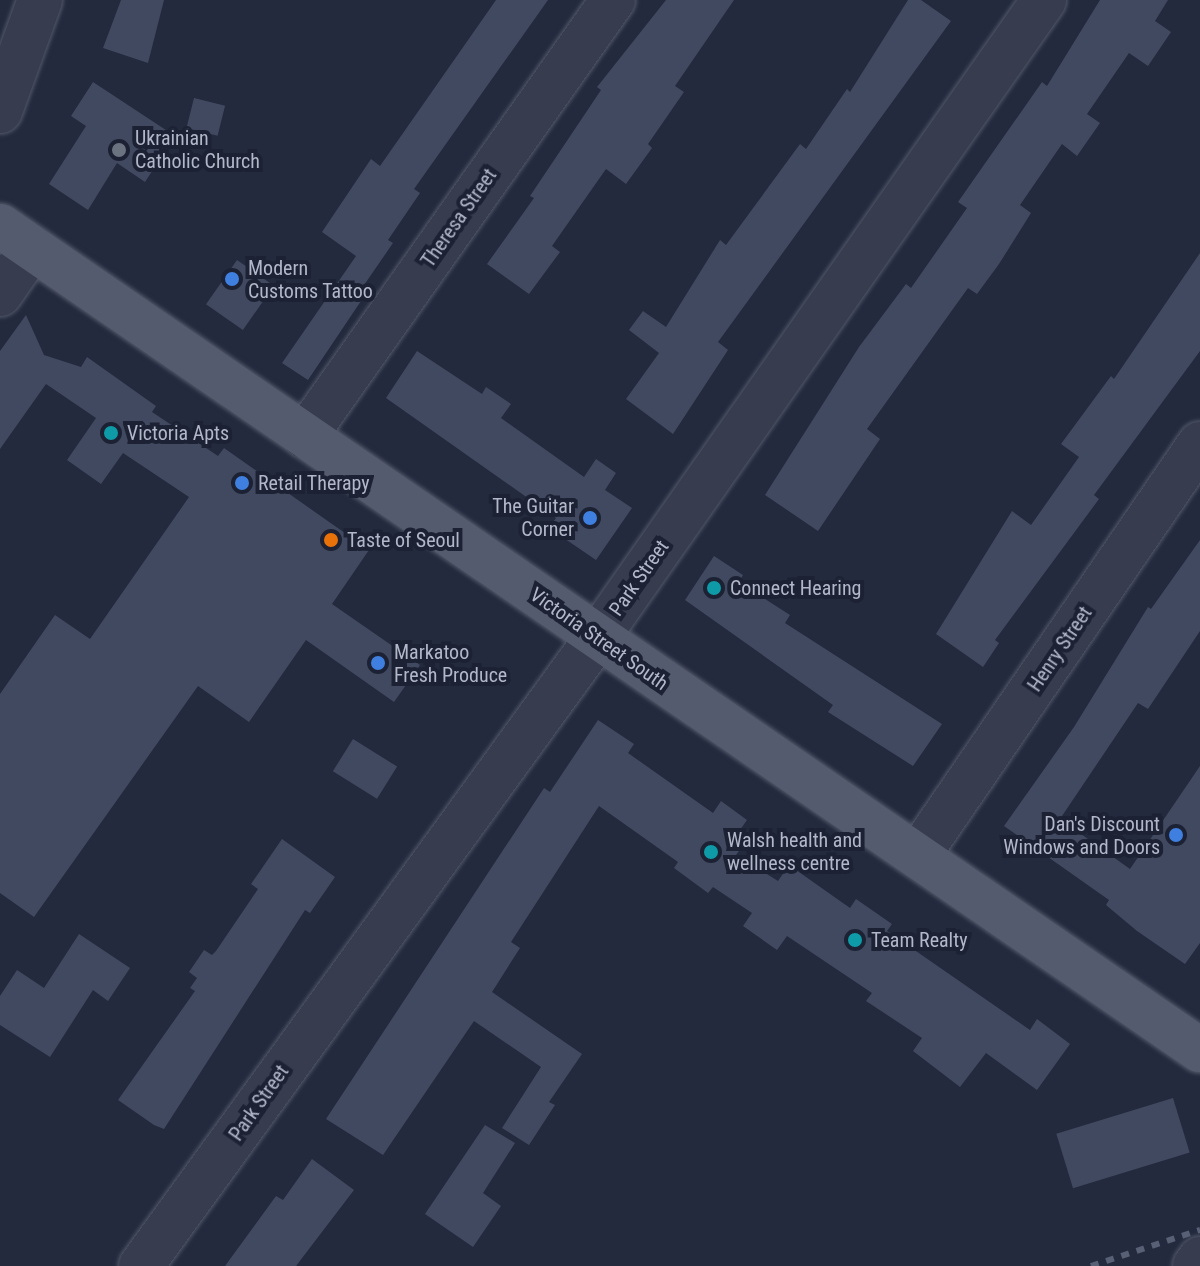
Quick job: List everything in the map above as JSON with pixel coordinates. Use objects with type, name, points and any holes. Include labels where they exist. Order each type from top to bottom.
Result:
[{"type":"main road","name":"Victoria Street South","points":[[16,237],[597,638],[919,854],[1200,1050]]},
{"type":"street","points":[[0,111],[40,0]]},
{"type":"street","name":"Theresa Street","points":[[305,436],[613,0]]},
{"type":"street","name":"Park Street","points":[[141,1266],[597,638],[1044,0]]},
{"type":"street","points":[[0,294],[16,237]]},
{"type":"street","name":"Henry Street","points":[[919,854],[1200,444]]},
{"type":"street","points":[[1195,1266],[1200,1259]]},
{"type":"building","points":[[121,0],[164,0],[148,63],[103,48]]},
{"type":"building","points":[[496,0],[548,0],[414,189],[420,193],[388,240],[393,243],[362,288],[367,292],[308,380],[282,363],[356,256],[322,232],[371,159],[380,166]]},
{"type":"building","points":[[666,0],[734,0],[675,86],[684,92],[648,144],[652,148],[626,184],[606,169],[552,246],[560,252],[529,294],[487,264],[534,198],[530,196],[601,90],[597,87]]},
{"type":"building","points":[[908,0],[921,0],[951,21],[718,342],[728,350],[673,434],[626,399],[659,353],[629,330],[643,311],[666,327],[720,240],[726,245],[800,144],[806,149],[847,89],[850,92]]},
{"type":"building","points":[[1100,0],[1168,0],[1155,21],[1171,32],[1148,66],[1129,53],[1087,114],[1100,123],[1077,156],[1062,144],[1020,205],[1031,213],[999,264],[977,294],[968,288],[867,429],[880,439],[818,531],[765,495],[859,347],[906,284],[911,288],[967,208],[958,202],[1042,82],[1047,86]]},
{"type":"building","name":"Ukrainian Catholic Church","points":[[93,82],[175,136],[145,182],[117,163],[88,210],[49,184],[86,126],[71,116]]},
{"type":"building","points":[[194,98],[225,106],[218,136],[187,128]]},
{"type":"building","points":[[1200,253],[1200,351],[1094,495],[1099,499],[995,640],[999,643],[983,667],[936,634],[1012,511],[1031,525],[1079,457],[1061,444],[1111,376],[1114,379]]},
{"type":"building","points":[[237,260],[274,286],[243,330],[206,304]]},
{"type":"building","points":[[26,315],[44,355],[81,367],[87,357],[156,406],[152,412],[218,456],[224,448],[369,550],[332,604],[420,665],[394,702],[306,640],[249,722],[198,686],[34,917],[0,893],[0,694],[55,615],[90,639],[189,497],[123,453],[101,484],[67,460],[96,418],[46,384],[0,449],[0,351]]},
{"type":"building","points":[[417,351],[482,394],[486,387],[511,404],[501,418],[584,477],[596,459],[616,473],[605,490],[632,508],[596,560],[549,528],[556,518],[386,398]]},
{"type":"building","points":[[1200,540],[1200,631],[1148,709],[1138,703],[1060,819],[1130,869],[1200,766],[1200,943],[1185,964],[1106,905],[1109,900],[1004,826],[1074,727],[1148,607],[1151,609]]},
{"type":"building","points":[[714,556],[743,575],[739,582],[790,615],[785,623],[942,724],[913,766],[828,712],[833,705],[685,600]]},
{"type":"building","points":[[598,720],[634,744],[628,753],[713,813],[721,801],[747,820],[740,830],[749,837],[736,855],[778,881],[789,865],[850,908],[856,899],[892,924],[887,931],[1030,1030],[1037,1019],[1070,1044],[1037,1090],[986,1053],[960,1087],[913,1051],[922,1038],[866,1001],[872,993],[787,936],[777,950],[743,926],[752,913],[713,887],[708,893],[674,868],[678,862],[599,806],[511,942],[520,948],[492,992],[582,1054],[549,1102],[555,1105],[529,1145],[502,1128],[541,1067],[474,1021],[383,1155],[326,1119],[544,788],[550,792]]},
{"type":"building","points":[[353,739],[397,767],[377,799],[333,771]]},
{"type":"building","points":[[282,839],[335,877],[310,913],[305,910],[164,1129],[154,1125],[118,1100],[195,991],[190,988],[197,978],[189,972],[204,950],[212,955],[216,951],[258,889],[251,884]]},
{"type":"building","points":[[79,934],[130,968],[108,1001],[93,990],[50,1057],[0,1025],[0,996],[17,970],[44,988]]},
{"type":"building","points":[[1173,1098],[1190,1153],[1073,1188],[1056,1134]]},
{"type":"building","points":[[485,1125],[515,1143],[483,1193],[501,1206],[473,1247],[425,1214]]},
{"type":"building","points":[[312,1159],[354,1190],[296,1266],[225,1266],[276,1196],[283,1200]]},
{"type":"railway","points":[[1091,1266],[1200,1230]]},
{"type":"place","name":"Ukrainian Catholic Church","points":[[119,150]]},
{"type":"place","name":"Modern Customs Tattoo","points":[[232,279]]},
{"type":"place","name":"Victoria Apts","points":[[111,433]]},
{"type":"place","name":"Retail Therapy","points":[[242,483]]},
{"type":"place","name":"The Guitar Corner","points":[[590,518]]},
{"type":"place","name":"Taste of Seoul","points":[[331,540]]},
{"type":"place","name":"Connect Hearing","points":[[714,588]]},
{"type":"place","name":"Markatoo Fresh Produce","points":[[378,663]]},
{"type":"place","name":"Dan's Discount Windows and Doors","points":[[1176,835]]},
{"type":"place","name":"Walsh health and wellness centre","points":[[711,852]]},
{"type":"place","name":"Team Realty","points":[[855,940]]}]
